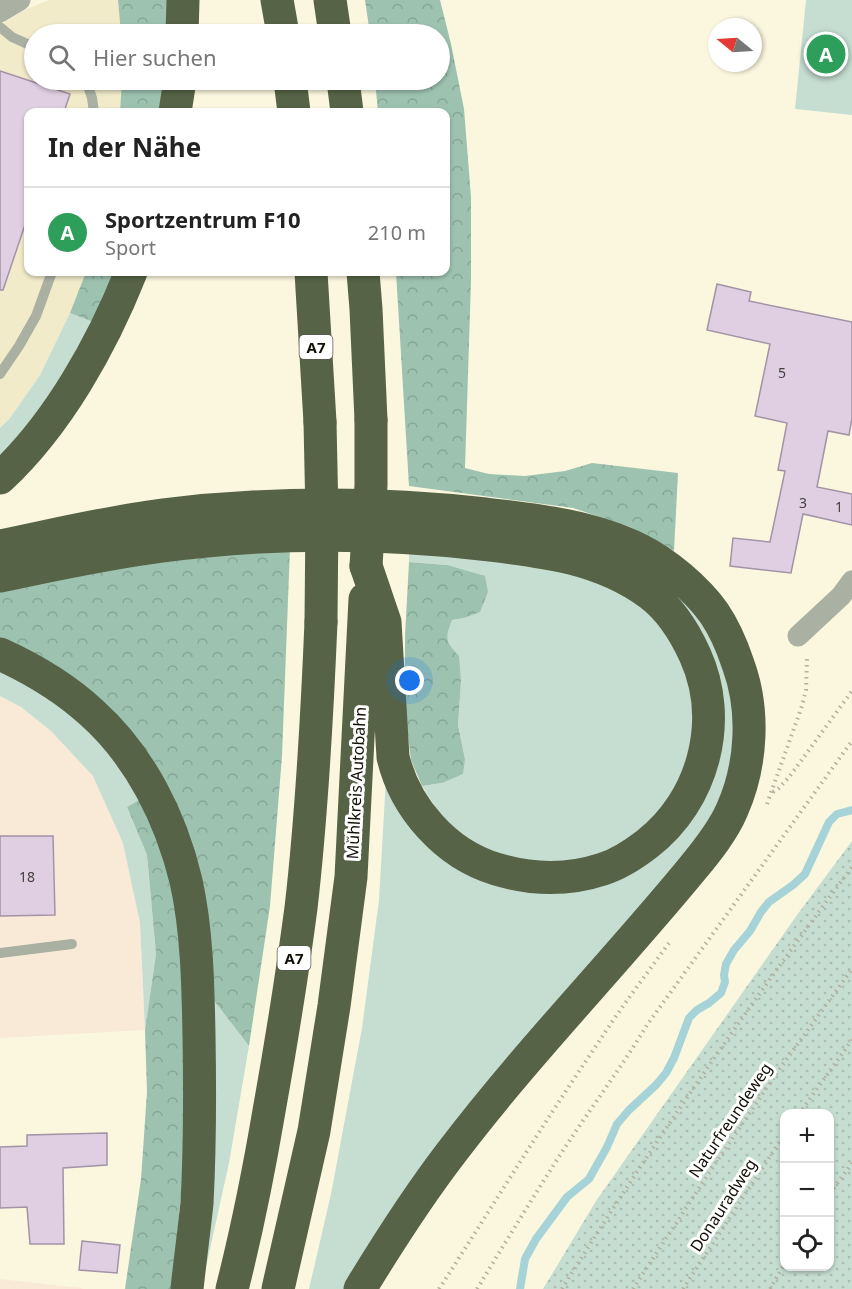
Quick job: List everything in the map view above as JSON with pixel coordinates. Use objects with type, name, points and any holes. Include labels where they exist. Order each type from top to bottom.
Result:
[{"type":"highway","points":[[330,0],[334,24]]},
{"type":"highway","points":[[176,108],[178,90]]},
{"type":"highway","points":[[291,90],[294,108]]},
{"type":"highway","points":[[344,90],[346,108]]},
{"type":"highway","points":[[0,478],[46,426],[71,391],[94,351],[129,276]]},
{"type":"highway","name":"A7","points":[[232,1289],[261,1157],[283,1036],[301,907],[313,776],[321,622],[322,515],[320,422],[311,276]]},
{"type":"highway","name":"Mühlkreis Autobahn","points":[[278,1289],[314,1131],[339,971],[351,876],[374,623],[366,566],[371,485],[371,420],[363,276]]},
{"type":"highway","points":[[0,546],[161,515],[285,505],[428,508],[547,522],[582,529],[641,550],[689,585],[713,612],[730,641],[742,673],[748,708],[749,743],[743,778],[732,810],[693,869],[530,1056],[450,1153],[379,1257],[360,1289]]},
{"type":"highway","points":[[0,576],[102,555],[166,545],[287,536],[342,535],[440,540],[576,558],[621,576],[652,596],[672,617],[688,640],[700,666],[709,721],[706,753],[696,783],[681,810],[661,833],[633,855],[605,869],[552,879],[528,877],[489,867],[469,858],[435,832],[404,788],[395,766],[374,623]]},
{"type":"highway","points":[[0,654],[22,664],[64,690],[92,713],[120,743],[143,775],[164,813],[177,846],[186,883],[193,930],[200,1065],[196,1204],[187,1289]]},
{"type":"street","points":[[0,12],[20,0]]},
{"type":"street","points":[[798,636],[841,596],[852,582]]},
{"type":"lane","points":[[0,27],[12,37],[24,42]]},
{"type":"lane","points":[[89,90],[93,108]]},
{"type":"lane","points":[[0,374],[36,316],[51,276]]},
{"type":"lane","points":[[0,953],[72,944]]},
{"type":"path","points":[[772,792],[790,776],[852,692]]},
{"type":"path","points":[[477,1289],[563,1150],[647,1025],[852,741]]},
{"type":"path","points":[[562,1289],[604,1221],[668,1126],[852,867]]},
{"type":"path","name":"Naturfreundeweg","points":[[633,1289],[715,1164],[852,969]]},
{"type":"path","points":[[802,1109],[852,1040]]},
{"type":"path","name":"Donauradweg","points":[[683,1289],[780,1141]]},
{"type":"path","points":[[834,1188],[852,1163]]},
{"type":"path","points":[[770,1289],[780,1271]]},
{"type":"shaded area","points":[[49,0],[118,0],[120,24],[24,24],[24,90],[121,90],[120,108],[24,108],[24,276],[84,276],[70,313],[40,375],[10,418],[0,428],[0,26],[22,11]]},
{"type":"shaded area","points":[[0,696],[21,707],[51,731],[94,776],[124,843],[140,923],[145,1030],[0,1038]]},
{"type":"shaded area","points":[[0,1279],[82,1288],[82,1289],[0,1289]]},
{"type":"green space","points":[[118,0],[167,0],[168,24],[120,24]]},
{"type":"green space","points":[[365,0],[440,0],[446,24],[369,24]]},
{"type":"green space","points":[[806,0],[852,0],[852,115],[795,109]]},
{"type":"green space","points":[[450,40],[464,109],[471,197],[471,281],[465,468],[489,474],[525,476],[565,471],[592,463],[678,473],[674,551],[630,527],[573,508],[409,486],[396,276],[450,276],[450,108],[378,108],[376,90],[450,90]]},
{"type":"green space","points":[[121,90],[162,90],[160,108],[120,108]]},
{"type":"green space","points":[[84,276],[114,276],[93,322],[70,313]]},
{"type":"green space","points":[[70,313],[93,322],[42,407],[0,457],[0,428],[10,418],[40,375]]},
{"type":"green space","points":[[290,548],[282,756],[270,906],[249,1046],[212,998],[186,831],[0,640],[0,586],[68,572]]},
{"type":"green space","points":[[409,549],[507,556],[621,588],[671,632],[696,695],[693,766],[659,820],[606,857],[526,865],[478,845],[440,814],[422,786],[442,783],[465,759],[458,725],[461,682],[446,635],[452,620],[464,618],[447,565],[409,562]]},
{"type":"green space","points":[[409,562],[447,565],[485,576],[488,592],[480,612],[452,620],[447,636],[451,647],[459,656],[461,682],[458,725],[465,759],[463,774],[442,783],[422,786],[411,760],[405,711],[405,636]]},
{"type":"green space","points":[[659,587],[686,596],[727,660],[738,744],[710,827],[347,1289],[309,1289],[331,1194],[362,1028],[379,900],[386,778],[439,852],[606,881],[719,741]]},
{"type":"green space","points":[[0,664],[93,727],[142,798],[127,807],[147,855],[156,954],[145,1030],[140,923],[123,843],[93,776],[51,731],[21,707],[0,696]]},
{"type":"green space","points":[[142,798],[161,833],[183,935],[186,1144],[172,1289],[125,1289],[141,1179],[147,1092],[145,1030],[156,954],[147,855],[127,807]]},
{"type":"green space","points":[[852,841],[852,1289],[543,1289],[596,1201],[797,915]]},
{"type":"green space","points":[[212,998],[249,1046],[229,1163],[203,1281]]},
{"type":"building","points":[[0,71],[24,79],[24,90],[58,90],[70,94],[65,108],[24,108],[24,228],[3,290],[0,290]]},
{"type":"building","points":[[717,284],[751,292],[749,301],[852,322],[852,418],[849,435],[828,431],[817,487],[852,494],[852,525],[803,514],[791,573],[730,566],[733,538],[770,542],[785,471],[778,470],[787,423],[755,416],[770,344],[707,330]]},
{"type":"building","points":[[0,836],[53,836],[55,915],[0,916]]},
{"type":"building","points":[[107,1133],[107,1165],[63,1168],[64,1244],[30,1244],[27,1207],[0,1208],[0,1147],[27,1146],[27,1135]]},
{"type":"building","points":[[82,1241],[120,1245],[117,1273],[79,1270]]},
{"type":"waterway","points":[[520,1289],[525,1259],[536,1239],[567,1197],[589,1179],[617,1124],[666,1073],[689,1018],[721,993],[725,982],[726,964],[734,950],[769,902],[805,874],[829,822],[837,814],[852,810]]},
{"type":"place","name":"Sportzentrum F10","points":[[826,54]]}]
